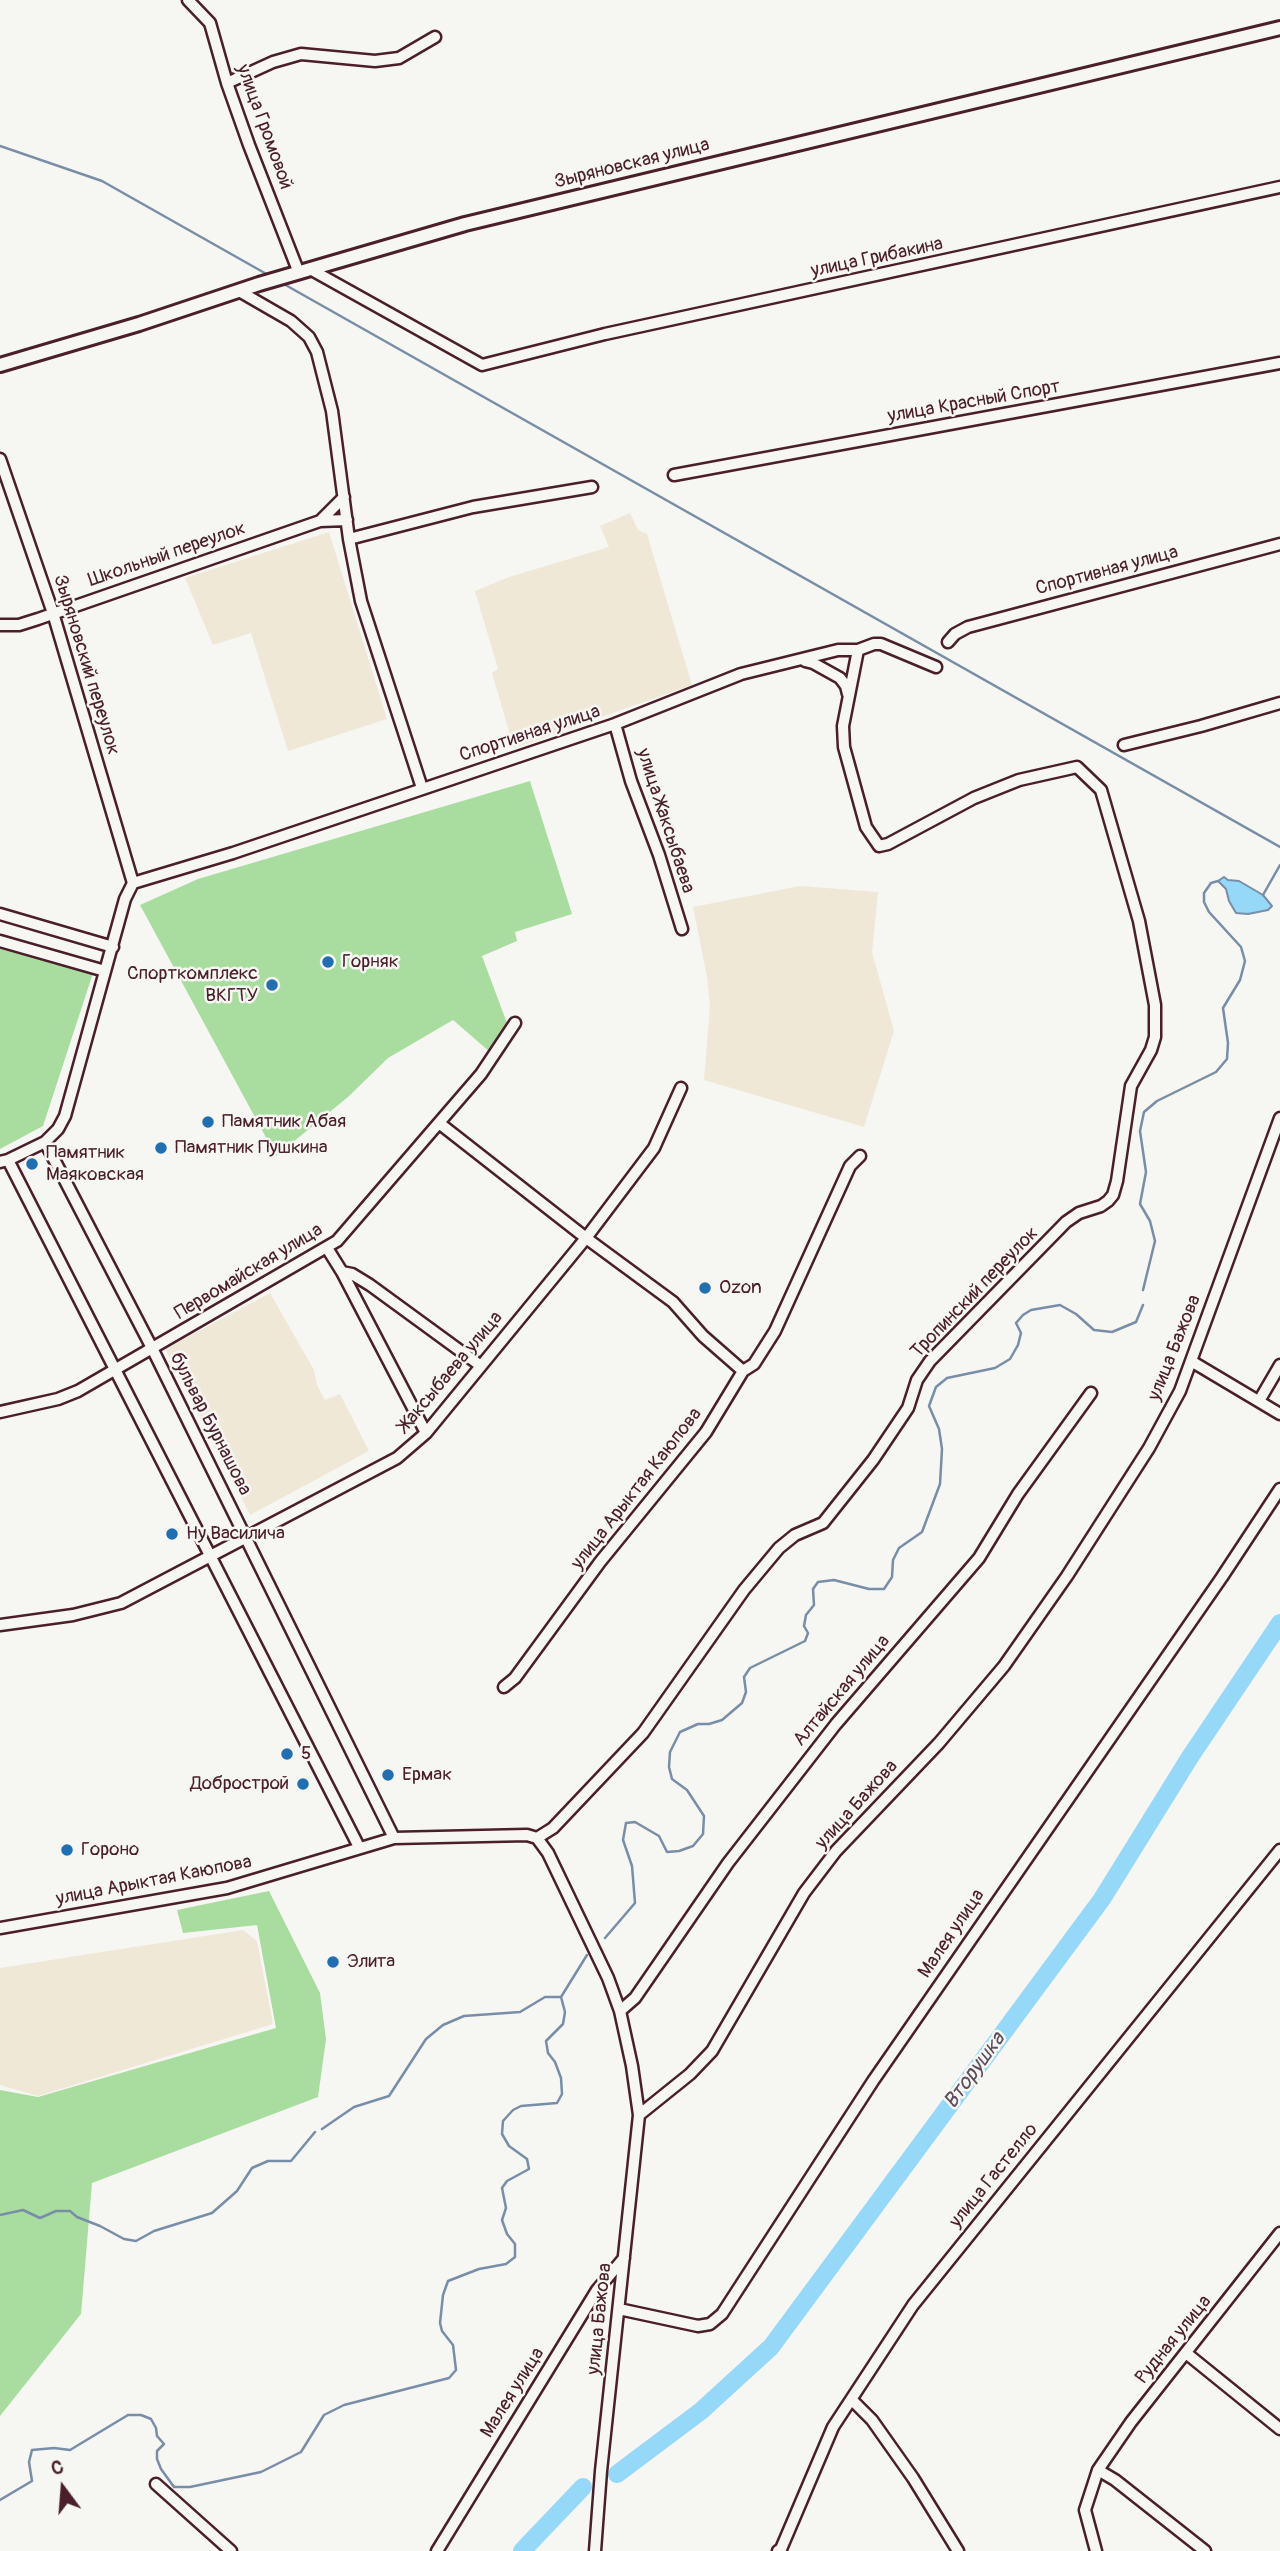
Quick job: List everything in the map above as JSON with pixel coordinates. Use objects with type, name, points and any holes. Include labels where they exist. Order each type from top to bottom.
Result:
[{"type":"street","name":"улица Громовой","points":[[187,0],[210,23],[227,83],[304,271]]},
{"type":"street","name":"Зыряновская улица","points":[[0,365],[465,224],[1280,28]]},
{"type":"street","points":[[227,83],[273,62],[301,54],[375,61],[399,58],[435,37]]},
{"type":"street","name":"улица Грибакина","points":[[304,271],[482,365],[605,334],[1280,187]]},
{"type":"street","points":[[239,291],[291,321],[309,337],[317,352],[332,411],[349,539],[361,601],[422,788]]},
{"type":"street","name":"улица Красный Спорт","points":[[674,475],[1280,363]]},
{"type":"street","name":"Зыряновский переулок","points":[[0,459],[53,613],[133,883]]},
{"type":"street","points":[[349,539],[473,507],[592,487]]},
{"type":"street","points":[[320,521],[344,497]]},
{"type":"street","name":"Школьный переулок","points":[[0,625],[19,625],[320,521],[347,520]]},
{"type":"street","name":"Спортивная улица","points":[[948,642],[955,634],[968,627],[1280,544]]},
{"type":"street","name":"Спортивная улица","points":[[133,883],[233,853],[615,724],[724,680],[838,650],[858,650],[874,644],[881,644],[936,667]]},
{"type":"street","points":[[848,695],[858,650]]},
{"type":"street","points":[[801,661],[813,663],[840,678],[848,695]]},
{"type":"street","name":"Тропинский переулок","points":[[537,1838],[553,1828],[643,1733],[744,1590],[779,1548],[795,1535],[823,1523],[880,1450],[908,1408],[917,1380],[930,1362],[1066,1222],[1079,1213],[1101,1206],[1113,1195],[1131,1086],[1151,1050],[1155,1037],[1155,1005],[1139,921],[1101,790],[1077,767],[1019,780],[948,810],[888,844],[879,846],[866,827],[844,747],[843,726],[848,695]]},
{"type":"street","points":[[1124,745],[1280,703]]},
{"type":"street","name":"улица Жаксыбаева","points":[[615,724],[631,781],[659,855],[682,929]]},
{"type":"street","points":[[133,883],[125,899],[65,1116],[58,1129],[45,1142],[4,1161],[211,1556],[359,1847]]},
{"type":"street","points":[[0,914],[113,947]]},
{"type":"street","points":[[0,942],[105,971]]},
{"type":"street","name":"Первомайская улица","points":[[0,1412],[58,1399],[78,1391],[153,1350],[337,1241],[481,1074],[515,1023]]},
{"type":"street","name":"Жаксыбаева улица","points":[[0,1625],[102,1609],[121,1602],[397,1458],[426,1433],[586,1238],[654,1148],[681,1088]]},
{"type":"street","name":"улица Бажова","points":[[594,2551],[639,2115],[690,2074],[712,2050],[804,1893],[836,1851],[939,1742],[1004,1666],[1067,1576],[1149,1448],[1180,1391],[1280,1118]]},
{"type":"street","points":[[439,1123],[673,1302],[703,1336],[743,1371]]},
{"type":"street","name":"бульвар Бурнашова","points":[[45,1142],[247,1537],[394,1838]]},
{"type":"street","name":"улица Арыктая Каюпова","points":[[504,1687],[515,1678],[600,1562],[706,1432],[743,1371],[754,1364],[775,1331],[850,1166],[860,1156]]},
{"type":"street","points":[[327,1248],[426,1433]]},
{"type":"street","points":[[342,1272],[352,1274],[370,1285],[481,1366]]},
{"type":"street","points":[[1191,1360],[1280,1414]]},
{"type":"street","points":[[1259,1401],[1280,1365]]},
{"type":"street","name":"Алтайская улица","points":[[620,2011],[635,1998],[728,1863],[835,1724],[979,1558],[1018,1494],[1091,1393]]},
{"type":"street","name":"Малея улица","points":[[619,2309],[698,2326],[710,2324],[722,2314],[873,2081],[1280,1489]]},
{"type":"street","name":"улица Арыктая Каюпова","points":[[0,1928],[227,1888],[394,1838],[527,1835],[537,1838]]},
{"type":"street","points":[[537,1838],[548,1853],[596,1950],[620,2011],[639,2115]]},
{"type":"street","name":"улица Гастелло","points":[[780,2550],[833,2427],[913,2305],[1280,1850]]},
{"type":"street","name":"Рудная улица","points":[[1096,2551],[1085,2510],[1098,2470],[1131,2421],[1278,2241]]},
{"type":"street","name":"Малея улица","points":[[437,2551],[597,2290],[624,2258]]},
{"type":"street","points":[[1186,2353],[1280,2429]]},
{"type":"street","points":[[852,2400],[872,2420],[914,2478],[958,2551]]},
{"type":"street","points":[[1098,2470],[1115,2480],[1205,2551]]},
{"type":"street","points":[[156,2484],[231,2551]]},
{"type":"shaded area","points":[[630,513],[638,530],[647,534],[692,685],[514,748],[492,673],[498,669],[475,591],[509,577],[609,547],[600,526]]},
{"type":"shaded area","points":[[329,532],[387,719],[288,751],[251,633],[213,645],[185,578]]},
{"type":"shaded area","points":[[800,886],[878,892],[872,952],[894,1031],[864,1127],[704,1080],[710,1006],[693,907]]},
{"type":"shaded area","points":[[270,1293],[314,1370],[317,1385],[325,1400],[340,1394],[369,1451],[250,1515],[165,1349]]},
{"type":"shaded area","points":[[243,1930],[257,1941],[273,2024],[38,2096],[0,2085],[0,1968]]},
{"type":"green space","name":"Горняк","points":[[530,781],[572,914],[515,932],[517,941],[482,956],[508,1026],[490,1052],[453,1020],[388,1058],[348,1097],[276,1156],[140,905],[198,879]]},
{"type":"green space","points":[[0,947],[93,973],[43,1126],[0,1149]]},
{"type":"green space","points":[[269,1891],[320,1993],[326,2039],[318,2097],[92,2183],[81,2314],[0,2416],[0,2090],[38,2097],[276,2028],[257,1925],[183,1933],[177,1910]]},
{"type":"water","points":[[1224,877],[1239,881],[1263,895],[1272,906],[1268,910],[1248,914],[1236,913],[1226,889],[1218,881]]},
{"type":"waterway","points":[[0,146],[102,181],[270,276]]},
{"type":"waterway","points":[[282,283],[1280,847]]},
{"type":"waterway","points":[[1263,895],[1280,865]]},
{"type":"waterway","points":[[1143,1290],[1155,1241],[1150,1221],[1140,1204],[1146,1172],[1140,1131],[1144,1112],[1157,1101],[1216,1072],[1227,1059],[1228,1043],[1223,1008],[1240,980],[1245,961],[1241,947],[1209,912],[1204,902],[1204,893],[1211,883],[1218,881]]},
{"type":"waterway","points":[[605,1938],[635,1903],[632,1866],[623,1840],[626,1823],[635,1822],[659,1836],[667,1852],[693,1846],[703,1834],[704,1816],[687,1790],[672,1779],[669,1767],[670,1752],[680,1732],[698,1724],[722,1720],[742,1703],[746,1692],[744,1677],[750,1668],[805,1641],[808,1633],[804,1626],[806,1615],[814,1605],[813,1589],[818,1582],[834,1580],[869,1589],[884,1589],[892,1577],[893,1560],[899,1548],[922,1532],[940,1484],[942,1449],[939,1429],[929,1406],[936,1387],[947,1378],[995,1368],[1010,1359],[1021,1333],[1016,1323],[1031,1310],[1060,1305],[1076,1314],[1094,1330],[1112,1332],[1136,1322],[1143,1305]]},
{"type":"waterway","name":"Вторушка","points":[[617,2474],[701,2411],[771,2347],[1102,1899],[1190,1757],[1280,1623]]},
{"type":"waterway","points":[[0,2500],[32,2481],[29,2462],[32,2450],[70,2450],[128,2415],[141,2415],[151,2419],[157,2436],[164,2444],[157,2451],[161,2469],[174,2487],[190,2487],[261,2472],[301,2452],[324,2415],[344,2405],[449,2378],[456,2370],[453,2345],[442,2331],[440,2323],[443,2295],[448,2281],[479,2269],[506,2264],[515,2257],[515,2244],[507,2234],[502,2220],[506,2208],[502,2188],[507,2181],[529,2169],[527,2159],[509,2146],[502,2134],[503,2121],[521,2106],[557,2103],[562,2094],[561,2078],[548,2053],[546,2041],[563,2024],[565,2012],[561,1997],[587,1955]]},
{"type":"waterway","points":[[322,2129],[354,2107],[389,2096],[426,2039],[443,2025],[464,2016],[520,2012],[545,1997],[561,1997]]},
{"type":"waterway","points":[[0,2215],[23,2210],[40,2218],[56,2211],[70,2211],[77,2217],[124,2239],[136,2241],[154,2231],[212,2213],[237,2191],[252,2168],[268,2161],[291,2161],[315,2132]]},
{"type":"waterway","name":"Вторушка","points":[[522,2551],[583,2487]]},
{"type":"place","name":"Горняк","points":[[328,962]]},
{"type":"place","name":"Спорткомплекс ВКГТУ","points":[[272,985]]},
{"type":"place","name":"Памятник Абая","points":[[208,1122]]},
{"type":"place","name":"Памятник Пушкина","points":[[161,1148]]},
{"type":"place","name":"Памятник Маяковская","points":[[32,1164]]},
{"type":"place","name":"Ozon","points":[[705,1288]]},
{"type":"place","name":"Ну Василича","points":[[172,1534]]},
{"type":"place","name":"5","points":[[287,1754]]},
{"type":"place","name":"Ермак","points":[[388,1775]]},
{"type":"place","name":"Добрострой","points":[[303,1784]]},
{"type":"place","name":"Гороно","points":[[67,1850]]},
{"type":"place","name":"Элита","points":[[333,1962]]}]
